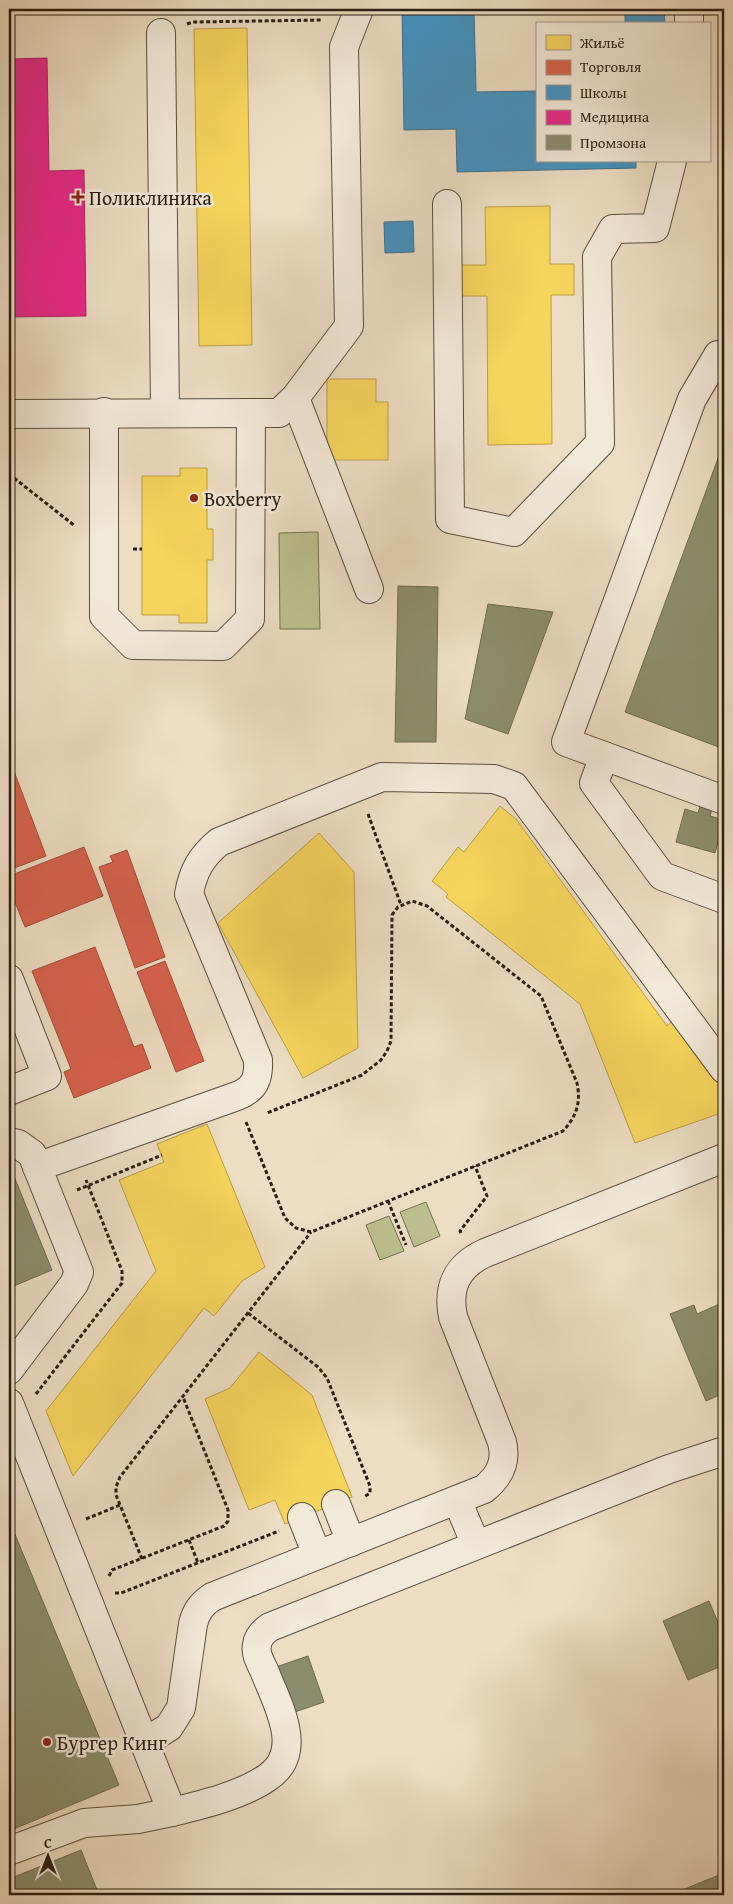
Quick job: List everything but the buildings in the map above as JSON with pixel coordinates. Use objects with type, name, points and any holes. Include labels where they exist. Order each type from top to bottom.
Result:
[{"type":"lane","points":[[689,9],[689,22]]},
{"type":"lane","points":[[9,414],[104,412],[279,413],[295,398],[349,326],[344,47],[357,14]]},
{"type":"lane","points":[[161,33],[165,412]]},
{"type":"lane","points":[[447,204],[450,519],[514,532],[600,444],[597,257],[613,229],[655,228],[672,162]]},
{"type":"lane","points":[[722,350],[692,399],[566,742],[724,800]]},
{"type":"lane","points":[[295,398],[369,589]]},
{"type":"lane","points":[[104,412],[104,616],[133,645],[223,646],[250,619],[251,413]]},
{"type":"lane","points":[[604,756],[594,783],[662,876],[724,898]]},
{"type":"lane","points":[[37,1168],[237,1096],[246,1092],[255,1084],[258,1074],[258,1060],[189,894],[191,878],[205,854],[219,842],[374,779],[398,775],[494,779],[514,786],[724,1069]]},
{"type":"lane","points":[[9,979],[47,1076],[9,1091]]},
{"type":"lane","points":[[9,1142],[25,1148],[32,1154],[79,1267],[74,1284],[9,1370]]},
{"type":"lane","points":[[144,1743],[168,1727],[181,1708],[193,1624],[195,1616],[204,1602],[212,1597],[458,1500],[484,1489],[494,1481],[501,1470],[504,1451],[453,1317],[451,1294],[453,1284],[463,1268],[472,1260],[485,1253],[724,1158]]},
{"type":"lane","points":[[9,1403],[172,1812]]},
{"type":"lane","points":[[9,1852],[84,1823],[138,1819],[172,1812],[213,1801],[268,1778],[284,1758],[288,1742],[285,1724],[257,1653],[257,1644],[263,1632],[270,1627],[669,1469],[724,1451]]},
{"type":"lane","points":[[458,1500],[476,1545]]},
{"type":"lane","points":[[345,1502],[351,1542]]},
{"type":"lane","points":[[292,1523],[317,1555]]},
{"type":"path","points":[[161,33],[193,22],[357,14]]},
{"type":"path","points":[[9,474],[104,549],[142,549]]},
{"type":"path","points":[[358,785],[400,905]]},
{"type":"path","points":[[142,1559],[120,1506],[116,1487],[120,1477],[311,1232],[563,1130],[576,1112],[579,1093],[577,1083],[546,1007],[535,990],[427,906],[412,901],[400,905],[392,915],[390,924],[391,1041],[384,1056],[362,1075],[264,1114]]},
{"type":"path","points":[[238,1125],[255,1118]]},
{"type":"path","points":[[246,1121],[285,1218],[296,1228],[311,1232]]},
{"type":"path","points":[[51,1200],[162,1156]]},
{"type":"path","points":[[460,1231],[487,1196],[475,1166]]},
{"type":"path","points":[[388,1200],[406,1245]]},
{"type":"path","points":[[248,1313],[318,1367],[327,1378],[370,1486],[367,1495],[345,1502]]},
{"type":"path","points":[[108,1580],[112,1570],[224,1526],[229,1516],[183,1397]]},
{"type":"path","points":[[85,1520],[120,1506]]},
{"type":"path","points":[[111,1586],[115,1593],[121,1593],[292,1523]]},
{"type":"path","points":[[189,1540],[198,1563]]},
{"type":"green space","points":[[318,532],[320,629],[280,629],[279,533]]},
{"type":"green space","points":[[426,1202],[440,1236],[414,1247],[400,1212]]},
{"type":"green space","points":[[389,1216],[404,1251],[380,1260],[366,1225]]},
{"type":"place","name":"Поликлиника","points":[[78,197]]},
{"type":"place","name":"Boxberry","points":[[194,498]]},
{"type":"place","name":"Бургер Кинг","points":[[47,1742]]}]
